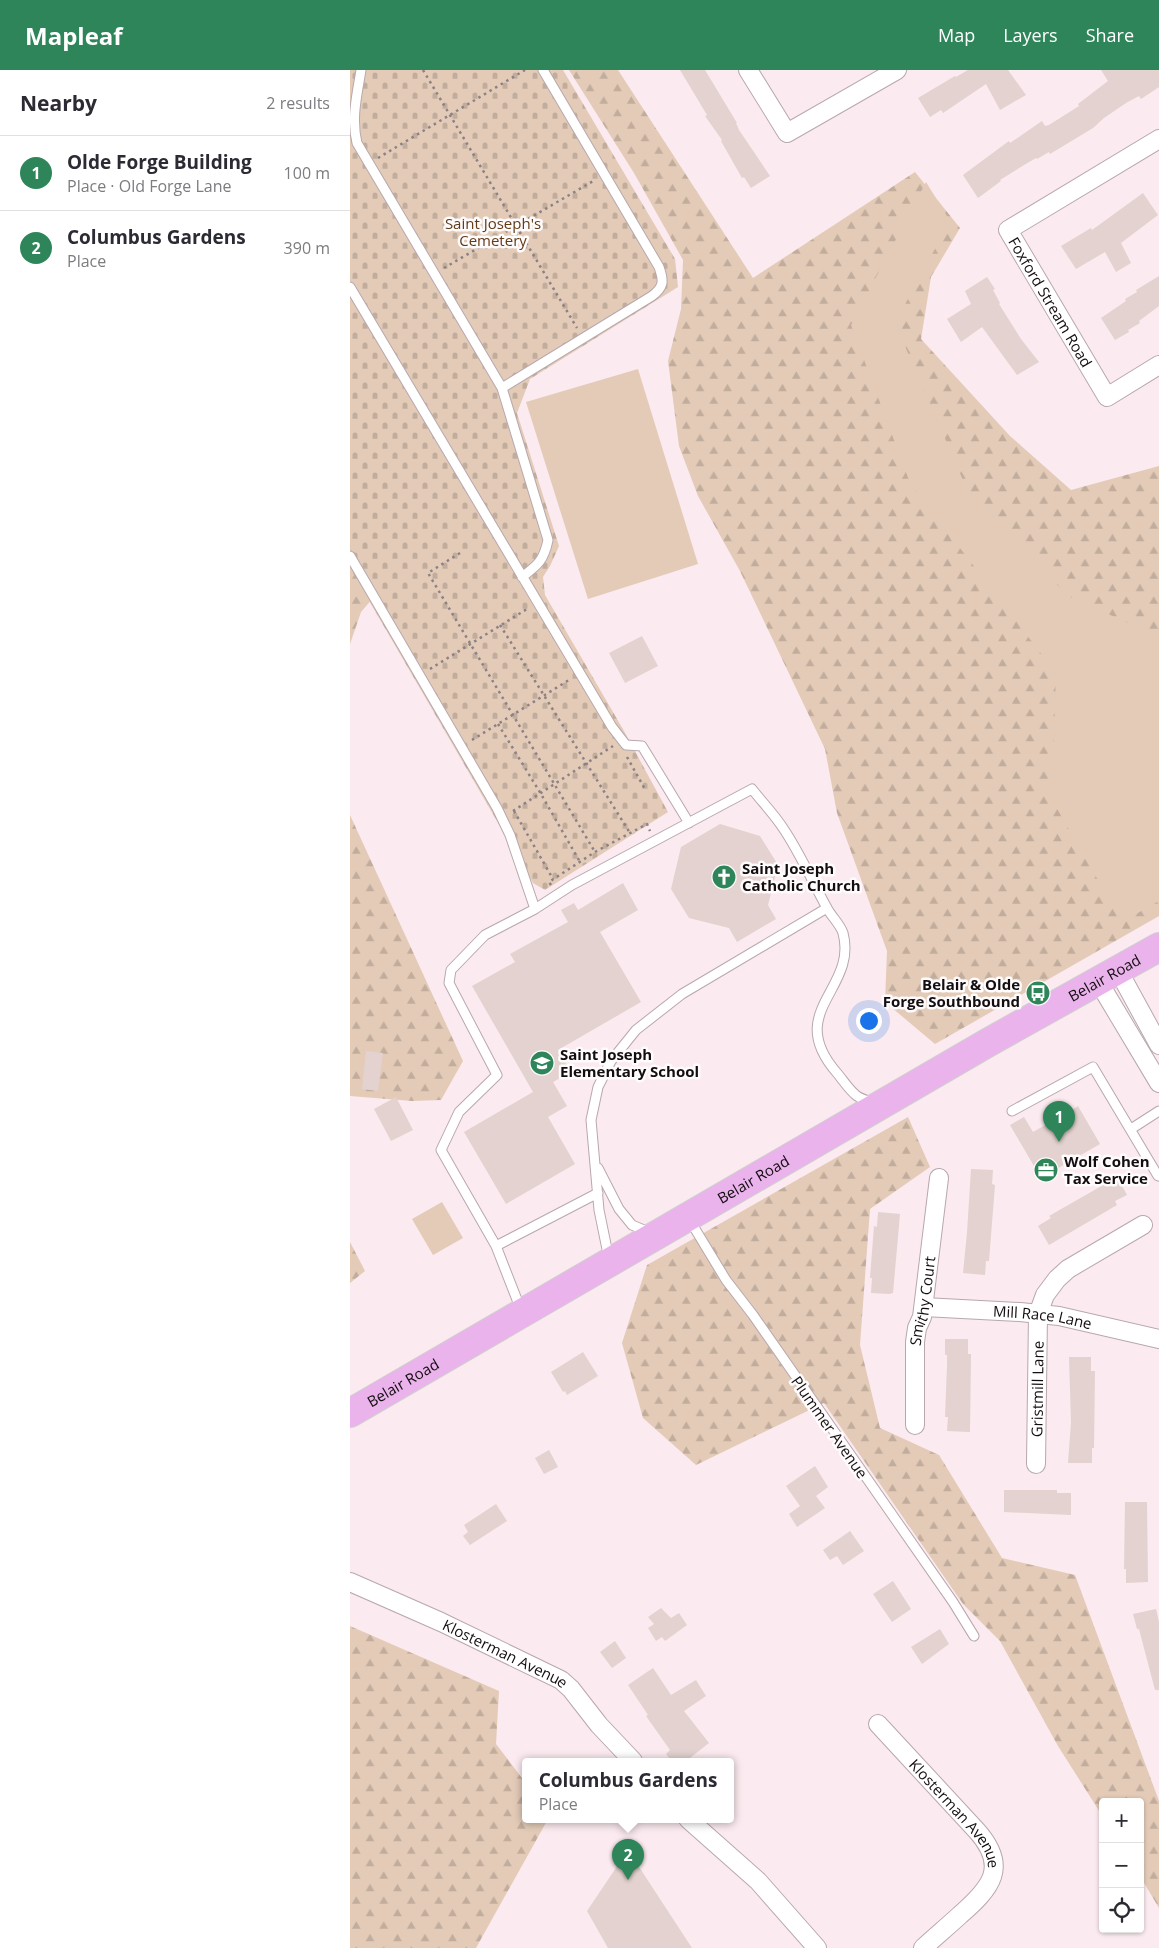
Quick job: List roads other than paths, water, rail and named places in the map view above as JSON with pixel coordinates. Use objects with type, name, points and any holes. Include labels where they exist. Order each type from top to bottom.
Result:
[{"type":"highway","name":"Belair Road","points":[[350,1414],[989,1042],[1159,947]]},
{"type":"street","points":[[748,70],[787,133],[897,70]]},
{"type":"street","name":"Foxford Stream Road","points":[[1159,139],[1008,230],[1107,396],[1159,365]]},
{"type":"street","points":[[1108,976],[1158,1042]]},
{"type":"street","points":[[1108,976],[1159,1083]]},
{"type":"street","name":"Smithy Court","points":[[915,1426],[915,1342],[924,1307],[939,1178]]},
{"type":"street","points":[[1038,1314],[1045,1295],[1057,1279],[1068,1269],[1143,1226]]},
{"type":"street","name":"Mill Race Lane","points":[[924,1307],[1059,1316],[1159,1339]]},
{"type":"street","name":"Gristmill Lane","points":[[1036,1464],[1038,1314]]},
{"type":"street","name":"Klosterman Avenue","points":[[350,1582],[441,1622],[561,1680],[571,1689],[599,1725],[630,1758]]},
{"type":"street","name":"Klosterman Avenue","points":[[878,1724],[988,1843],[993,1856],[990,1884],[980,1897],[923,1948]]},
{"type":"street","points":[[693,1823],[758,1881],[817,1948]]},
{"type":"lane","points":[[361,70],[354,115],[354,130],[357,143],[502,388],[548,540],[539,564],[522,577]]},
{"type":"lane","points":[[502,388],[652,296],[660,290],[662,277],[659,267],[543,70]]},
{"type":"lane","points":[[350,287],[621,742],[626,745],[642,746],[688,824]]},
{"type":"lane","points":[[350,556],[502,818],[510,835],[535,908]]},
{"type":"lane","points":[[522,1314],[496,1246],[441,1150],[459,1112],[498,1075],[449,984],[451,970],[485,935],[535,908],[572,885],[752,789],[783,827],[827,908],[842,931],[846,952],[838,977],[818,1020],[818,1043],[823,1055],[857,1096],[881,1106]]},
{"type":"lane","points":[[610,1262],[599,1210],[591,1120],[598,1087],[611,1061],[636,1030],[682,994],[827,908]]},
{"type":"lane","points":[[1012,1110],[1093,1067],[1158,1176]]},
{"type":"lane","points":[[1131,1129],[1159,1111]]},
{"type":"lane","points":[[596,1165],[619,1209],[632,1225],[656,1236]]},
{"type":"lane","points":[[496,1246],[598,1193]]},
{"type":"lane","name":"Plummer Avenue","points":[[688,1217],[726,1280],[753,1315],[953,1602],[974,1636]]},
{"type":"place","name":"Saint Joseph Catholic Church","points":[[724,877]]},
{"type":"place","name":"Belair & Olde Forge Southbound","points":[[1038,993]]},
{"type":"place","name":"Saint Joseph Elementary School","points":[[542,1063]]},
{"type":"place","name":"Olde Forge Building","points":[[1059,1142]]},
{"type":"place","name":"Wolf Cohen Tax Service","points":[[1046,1170]]},
{"type":"place","name":"Columbus Gardens","points":[[628,1880]]},
{"type":"park label","name":"Saint Joseph's Cemetery","points":[[493,232]]}]
